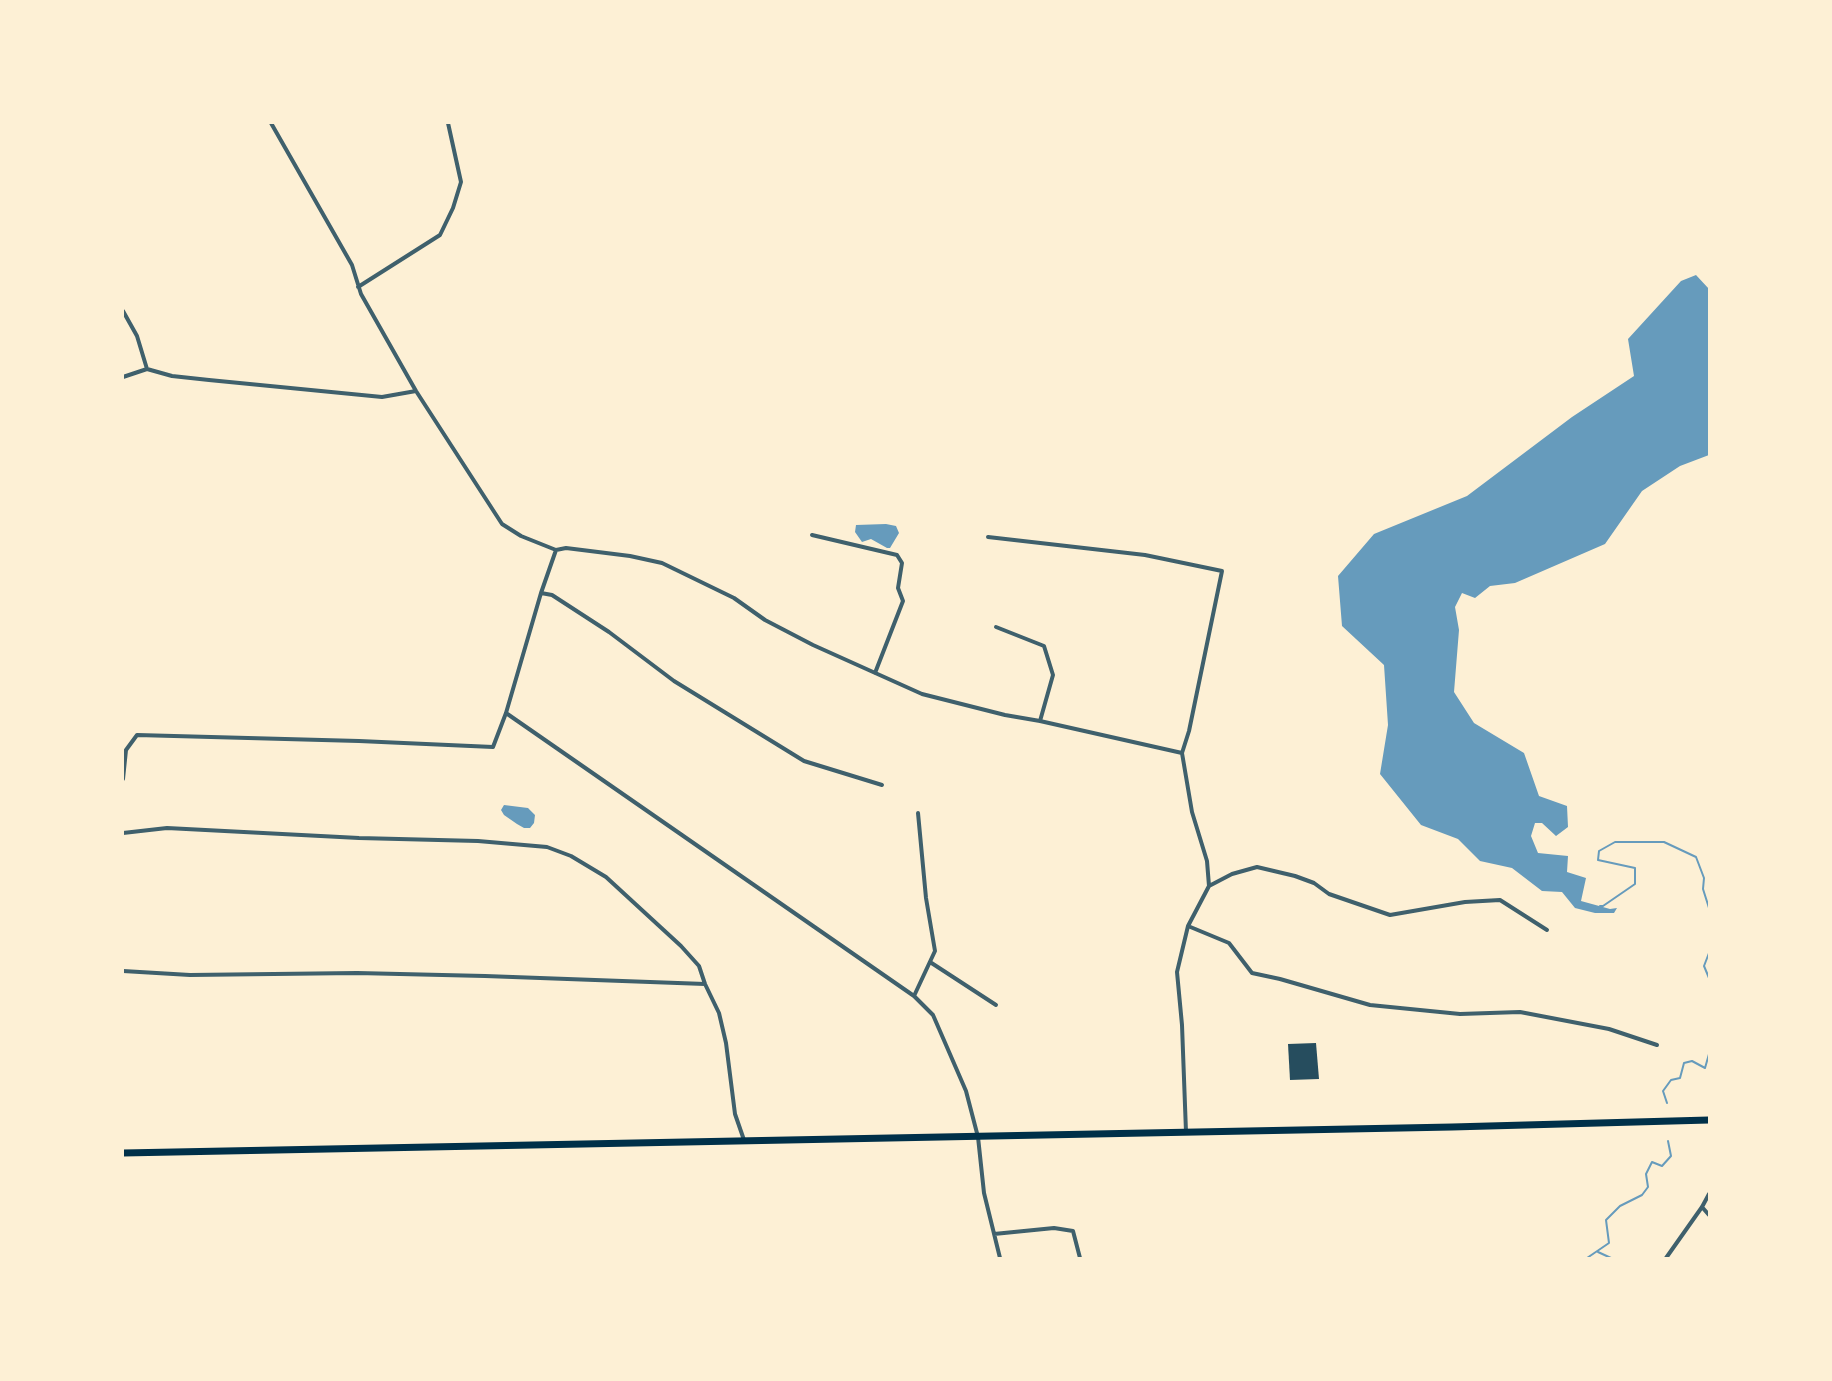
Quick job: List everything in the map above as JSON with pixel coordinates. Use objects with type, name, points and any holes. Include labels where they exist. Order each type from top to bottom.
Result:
[{"type":"highway","points":[[123,1153],[1709,1120]]},
{"type":"street","points":[[272,123],[352,265],[358,287],[416,391],[502,524],[521,537],[556,550],[566,548],[630,556],[662,563],[734,598],[765,620],[813,645],[922,694],[1005,716],[1040,721],[1182,753]]},
{"type":"street","points":[[358,287],[440,235],[453,208],[461,182],[447,123]]},
{"type":"street","points":[[123,311],[137,336],[147,369]]},
{"type":"street","points":[[123,377],[147,369],[172,376],[209,381],[382,397],[416,391]]},
{"type":"street","points":[[812,535],[897,555],[902,563],[898,588],[903,601],[876,673]]},
{"type":"street","points":[[988,537],[1145,555],[1222,571],[1189,731],[1182,753],[1192,812],[1208,861],[1209,886],[1188,926],[1177,972],[1182,1025],[1186,1132]]},
{"type":"street","points":[[123,779],[126,750],[137,735],[493,747],[506,713],[556,550]]},
{"type":"street","points":[[541,593],[552,595],[609,632],[674,681],[804,761],[882,785]]},
{"type":"street","points":[[996,627],[1044,645],[1053,675],[1040,721]]},
{"type":"street","points":[[506,713],[914,996],[933,1015],[966,1091],[978,1137],[984,1193],[1000,1258]]},
{"type":"street","points":[[914,996],[935,951],[926,898],[918,813]]},
{"type":"street","points":[[123,833],[166,828],[359,838],[478,841],[547,847],[571,856],[606,877],[681,946],[699,966],[719,1013],[726,1043],[735,1114],[744,1140]]},
{"type":"street","points":[[1209,886],[1232,874],[1257,867],[1295,876],[1314,883],[1329,894],[1390,915],[1465,902],[1500,900],[1547,930]]},
{"type":"street","points":[[1188,926],[1229,943],[1252,973],[1370,1005],[1460,1014],[1520,1012],[1609,1029],[1657,1045]]},
{"type":"street","points":[[930,962],[996,1005]]},
{"type":"street","points":[[123,971],[190,975],[417,974],[705,984]]},
{"type":"street","points":[[1666,1258],[1709,1194]]},
{"type":"street","points":[[1702,1207],[1709,1215]]},
{"type":"street","points":[[994,1234],[1054,1228],[1073,1231],[1080,1258]]},
{"type":"water","points":[[1696,275],[1709,289],[1709,455],[1680,466],[1642,491],[1605,544],[1515,583],[1490,586],[1475,598],[1462,593],[1455,607],[1459,630],[1454,692],[1474,723],[1524,753],[1539,796],[1567,806],[1568,827],[1556,836],[1542,823],[1535,823],[1531,836],[1538,853],[1568,856],[1567,872],[1586,878],[1581,901],[1610,909],[1617,908],[1614,913],[1595,913],[1575,908],[1562,892],[1542,891],[1512,868],[1480,861],[1458,839],[1421,825],[1380,774],[1388,725],[1384,665],[1342,626],[1338,576],[1374,534],[1467,496],[1572,417],[1634,376],[1628,339],[1681,281]]},
{"type":"water","points":[[856,525],[896,526],[899,533],[890,548],[871,539],[862,542],[855,532]]},
{"type":"water","points":[[504,805],[528,808],[535,815],[534,823],[530,828],[517,824],[504,815],[501,810]]},
{"type":"building","points":[[1316,1043],[1319,1079],[1290,1080],[1288,1044]]},
{"type":"waterway","points":[[1600,906],[1635,884],[1635,868],[1598,860],[1599,851],[1615,842],[1664,842],[1696,857],[1704,878],[1703,889],[1709,908]]},
{"type":"waterway","points":[[1709,953],[1704,966],[1709,978]]},
{"type":"waterway","points":[[1667,1103],[1663,1091],[1671,1080],[1680,1078],[1684,1063],[1692,1061],[1705,1068],[1709,1054]]},
{"type":"waterway","points":[[1587,1258],[1609,1243],[1606,1220],[1620,1206],[1642,1195],[1648,1187],[1646,1174],[1652,1162],[1662,1166],[1671,1156],[1668,1141]]},
{"type":"waterway","points":[[1598,1252],[1611,1258]]}]
